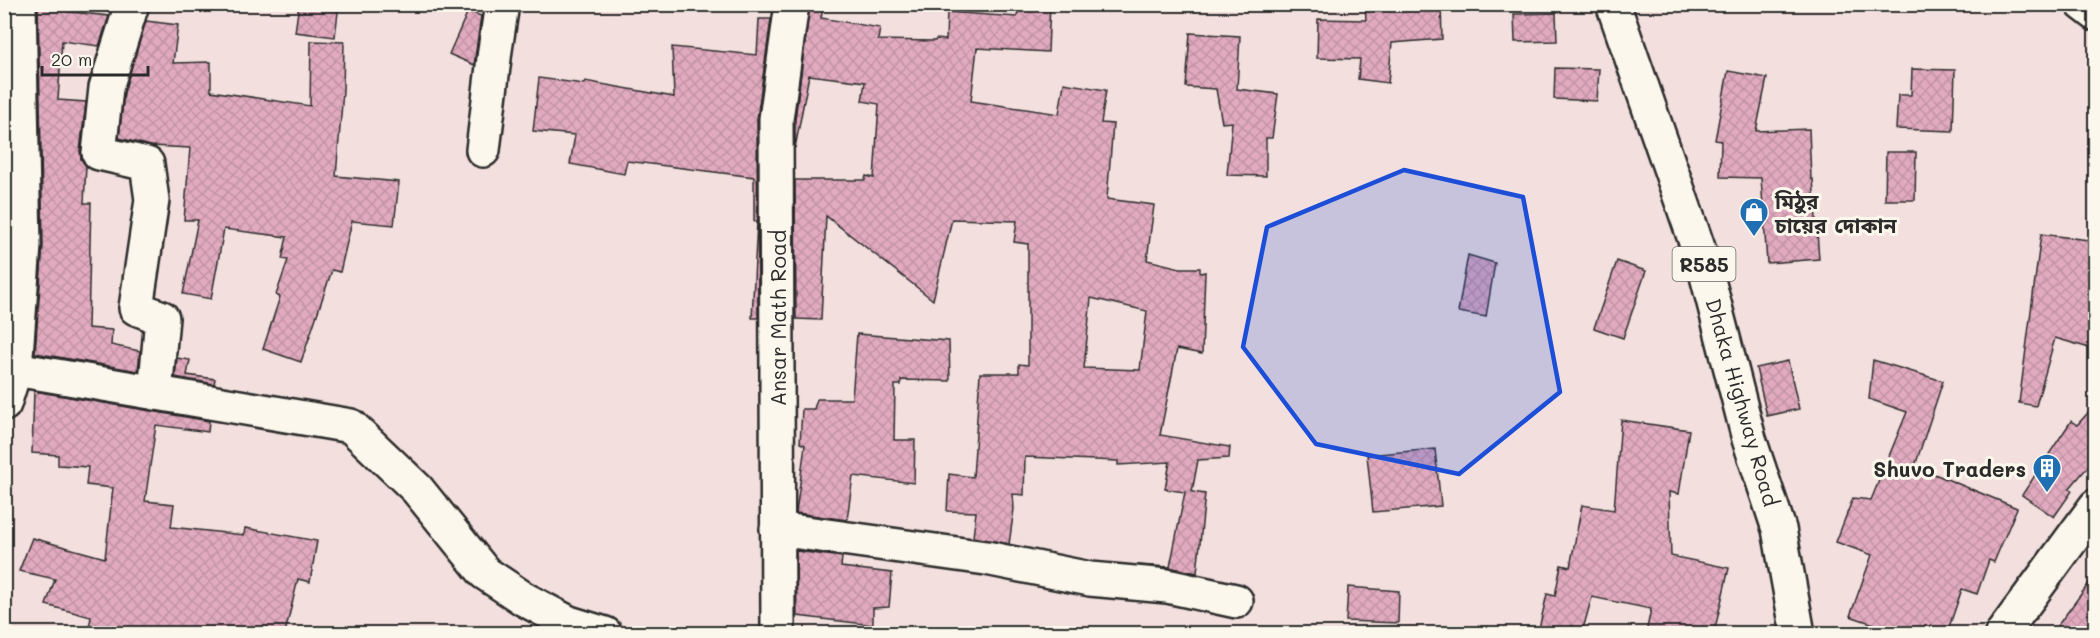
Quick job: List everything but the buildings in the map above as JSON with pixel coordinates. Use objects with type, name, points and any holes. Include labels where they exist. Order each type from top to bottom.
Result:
[{"type":"street","points":[[4,404],[15,369],[24,245],[19,4]]},
{"type":"street","points":[[132,4],[106,88],[99,153],[147,164],[152,200],[136,308],[162,318],[155,393]]},
{"type":"street","points":[[483,150],[502,4]]},
{"type":"street","name":"Ansar Math Road","points":[[778,633],[776,119],[792,4]]},
{"type":"street","name":"Dhaka Highway Road","points":[[1612,4],[1705,268],[1749,439],[1779,529],[1798,633]]},
{"type":"street","points":[[2083,4],[2096,14]]},
{"type":"street","points":[[15,369],[351,426],[417,489],[485,573],[524,599],[569,623],[604,633]]},
{"type":"street","points":[[2002,633],[2096,506]]},
{"type":"street","points":[[777,529],[986,558],[1090,579],[1167,586],[1236,601]]},
{"type":"highlighted area","points":[[1404,170],[1523,197],[1560,392],[1459,474],[1316,444],[1243,347],[1267,227]]},
{"type":"place","name":"মিঠুর চায়ের দোকান","points":[[1754,238]]},
{"type":"place","name":"Shuvo Traders","points":[[2047,494]]}]
